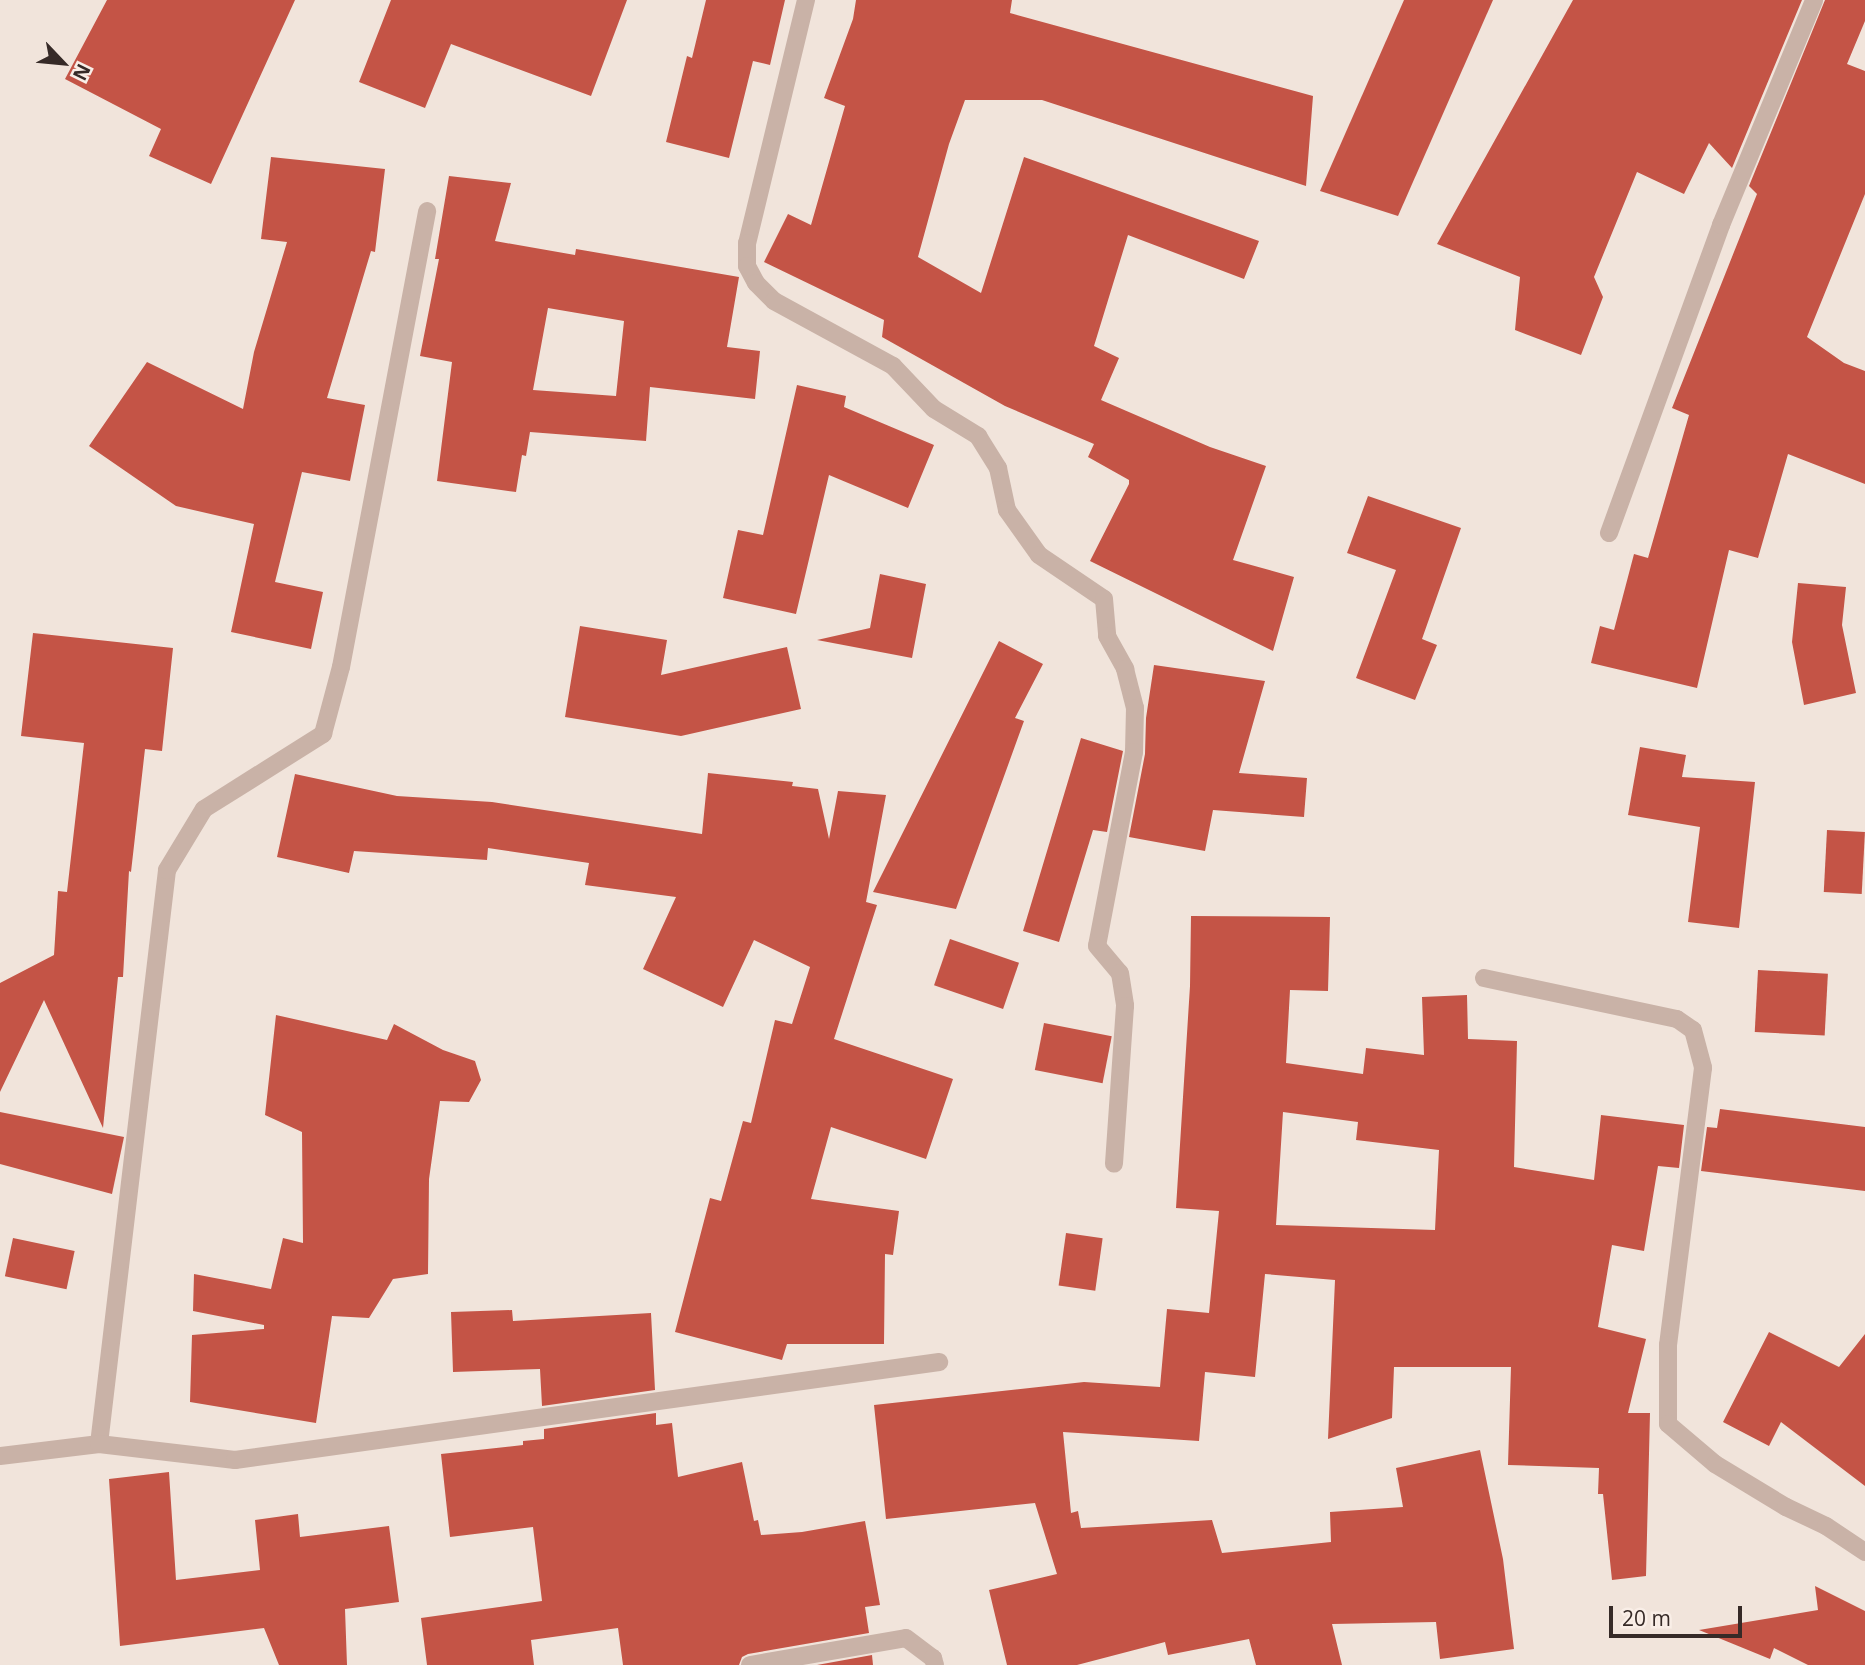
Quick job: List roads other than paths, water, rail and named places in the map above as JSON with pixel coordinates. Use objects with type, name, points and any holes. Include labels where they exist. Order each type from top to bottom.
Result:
[{"type":"street","points":[[806,0],[747,243],[747,266],[757,283],[774,301],[894,366],[934,408],[978,436],[998,468],[1007,510],[1039,555],[1104,598],[1107,636],[1125,669],[1135,708],[1134,752],[1097,946],[1119,972],[1125,1006],[1114,1164]]},
{"type":"street","points":[[1609,533],[1721,225],[1814,0]]},
{"type":"street","points":[[99,1444],[167,870],[204,809],[323,734],[341,667],[427,211]]},
{"type":"street","points":[[1484,978],[1677,1019],[1693,1030],[1703,1068],[1668,1345],[1668,1424],[1715,1464],[1786,1507],[1826,1526],[1865,1552]]},
{"type":"street","points":[[0,1456],[99,1444],[235,1461],[939,1362]]},
{"type":"street","points":[[750,1665],[906,1638],[933,1658],[935,1665]]}]
